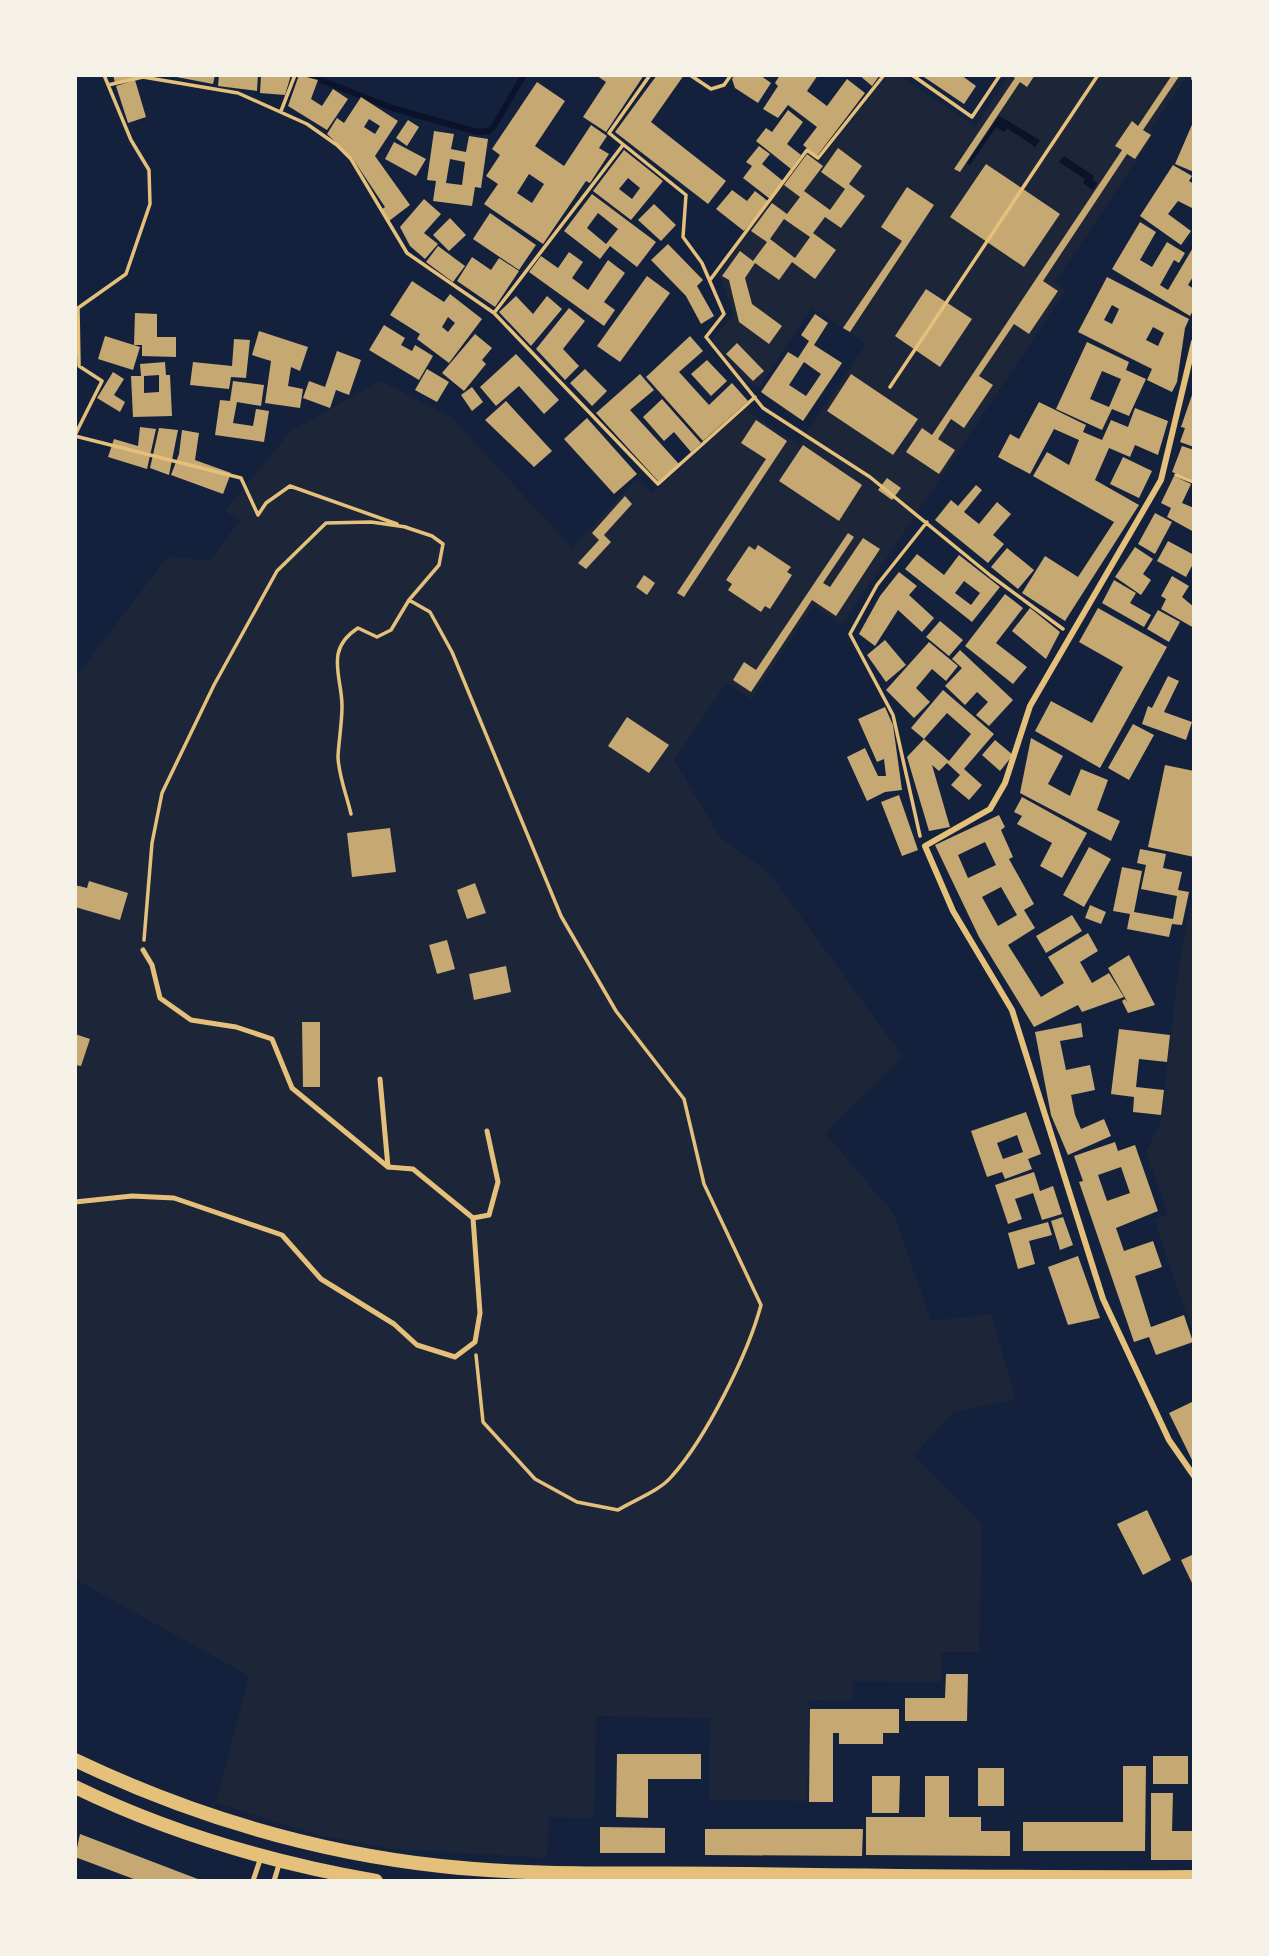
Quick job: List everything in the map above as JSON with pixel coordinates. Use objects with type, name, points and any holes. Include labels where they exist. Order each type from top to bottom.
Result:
[{"type":"main road","points":[[75,1759],[149,1793],[262,1832],[358,1853],[443,1866],[765,1874],[1194,1877]]},
{"type":"main road","points":[[75,1787],[201,1839],[281,1861],[376,1881]]},
{"type":"street","points":[[1194,342],[1164,470],[1030,706],[1018,750],[1005,783],[990,809],[925,846],[953,911],[1012,1010],[1103,1299],[1168,1440],[1194,1476]]},
{"type":"lane","points":[[75,1202],[153,1195],[211,1209],[282,1235],[321,1279],[394,1324],[416,1345],[455,1357],[475,1342],[480,1313],[473,1218],[413,1170],[388,1167],[292,1088],[272,1039],[236,1027],[191,1020],[160,998],[152,965],[143,950]]},
{"type":"lane","points":[[380,1079],[388,1167]]},
{"type":"lane","points":[[473,1218],[489,1215],[499,1182],[487,1131]]},
{"type":"lane","points":[[253,1881],[262,1856]]},
{"type":"lane","points":[[274,1881],[281,1861]]},
{"type":"path","points":[[104,75],[131,140],[149,170],[150,204],[126,274],[78,308],[76,337],[79,366],[102,381],[75,436],[241,478],[258,515],[266,503],[290,486],[432,536],[443,544],[439,565],[409,600],[391,630],[377,637],[358,628],[348,634],[341,646],[335,672],[342,704],[338,759],[351,814]]},
{"type":"path","points":[[649,75],[609,133],[686,195],[683,237],[709,281],[724,314],[706,337],[763,408],[870,477],[991,576],[1072,635]]},
{"type":"path","points":[[690,75],[710,89],[724,85],[731,75]]},
{"type":"path","points":[[709,281],[807,150],[818,158],[884,75]]},
{"type":"path","points":[[912,75],[972,117],[1000,75]]},
{"type":"path","points":[[890,387],[1098,75]]},
{"type":"path","points":[[281,111],[295,76]]},
{"type":"path","points":[[108,85],[143,77],[238,93],[281,111],[337,145],[351,159],[407,253],[494,313],[658,484],[755,397]]},
{"type":"path","points":[[494,313],[623,145]]},
{"type":"path","points":[[1164,470],[1194,482]]},
{"type":"path","points":[[143,950],[152,843],[162,793],[214,685],[277,571],[326,523],[370,522],[406,527]]},
{"type":"path","points":[[925,846],[918,832],[893,715],[850,634],[877,585],[927,522]]},
{"type":"path","points":[[409,600],[430,612],[452,652],[561,916],[616,1011],[684,1099],[704,1184],[761,1305],[756,1325],[708,1424],[671,1478],[618,1510],[577,1502],[535,1479],[483,1422],[475,1342]]},
{"type":"shaded area","points":[[887,75],[898,75],[975,127],[1009,75],[1186,77],[1150,131],[1154,134],[1055,282],[1066,290],[842,625],[813,606],[751,699],[726,683],[674,760],[720,837],[770,874],[903,1057],[825,1133],[894,1214],[931,1321],[991,1314],[1016,1399],[952,1413],[914,1455],[982,1524],[979,1652],[942,1652],[941,1682],[853,1681],[852,1701],[809,1700],[807,1801],[709,1800],[710,1718],[596,1716],[594,1818],[549,1817],[547,1858],[391,1849],[319,1835],[216,1803],[249,1676],[75,1579],[75,678],[168,556],[210,561],[240,520],[225,511],[291,431],[381,381],[451,417],[572,548],[637,478],[652,493],[744,409],[799,445],[866,344],[812,307],[758,388],[747,381],[712,340],[734,315],[719,273],[807,152],[820,160]]},
{"type":"shaded area","points":[[999,116],[1040,140],[1035,147],[1007,128],[1004,132],[996,127],[970,165],[967,163]]},
{"type":"shaded area","points":[[1064,156],[1094,176],[1092,180],[1097,183],[1093,190],[1083,183],[1085,179],[1059,162]]},
{"type":"shaded area","points":[[1194,888],[1194,1336],[1154,1219],[1168,1214],[1146,1152],[1161,1121],[1179,965]]},
{"type":"building","points":[[113,75],[139,75],[139,77],[115,83]]},
{"type":"building","points":[[166,75],[215,75],[213,84]]},
{"type":"building","points":[[219,75],[258,75],[257,91],[218,86]]},
{"type":"building","points":[[261,75],[291,75],[285,95],[260,93]]},
{"type":"building","points":[[299,75],[318,80],[311,99],[322,106],[333,89],[348,99],[327,130],[288,106]]},
{"type":"building","points":[[596,75],[644,75],[606,132],[583,117],[606,82]]},
{"type":"building","points":[[657,75],[684,75],[651,122],[726,181],[708,204],[615,132]]},
{"type":"building","points":[[735,75],[760,75],[771,83],[758,103],[735,88],[732,79]]},
{"type":"building","points":[[780,75],[818,75],[807,91],[827,106],[847,79],[865,93],[817,156],[803,145],[817,127],[788,105],[778,118],[763,109],[778,86],[775,83]]},
{"type":"building","points":[[859,75],[880,75],[872,86]]},
{"type":"building","points":[[921,75],[961,75],[976,86],[964,104]]},
{"type":"building","points":[[1010,75],[1035,75],[1027,87],[1020,82],[960,172],[954,169],[1015,78]]},
{"type":"building","points":[[1172,75],[1180,75],[1143,130],[1151,135],[1135,159],[1127,154],[1043,281],[1058,291],[1029,334],[1014,324],[979,376],[993,385],[964,428],[951,419],[938,439],[955,450],[939,474],[906,452],[922,428],[932,435],[1122,150],[1115,146],[1132,121],[1138,126]]},
{"type":"building","points":[[135,80],[146,117],[128,123],[116,86]]},
{"type":"building","points":[[537,82],[565,101],[535,146],[564,166],[591,125],[607,136],[599,148],[609,154],[590,183],[586,181],[543,244],[484,204],[498,184],[486,176],[500,155],[492,149]],"holes":[[[529,174],[544,184],[532,203],[517,193]]]},
{"type":"building","points":[[361,97],[398,121],[375,156],[410,205],[389,221],[381,210],[385,207],[353,159],[327,134],[337,118],[344,123]],"holes":[[[369,119],[380,126],[375,134],[364,127]]]},
{"type":"building","points":[[788,110],[803,122],[787,144],[801,155],[791,169],[756,141],[766,128],[772,132]]},
{"type":"building","points":[[408,120],[419,127],[407,146],[396,138]]},
{"type":"building","points":[[1194,120],[1193,152],[1194,172],[1175,164]]},
{"type":"building","points":[[434,131],[454,134],[451,149],[466,152],[469,136],[488,139],[481,188],[475,187],[472,206],[433,201],[436,181],[427,180]],"holes":[[[450,159],[465,162],[462,185],[446,183]]]},
{"type":"building","points":[[394,142],[426,159],[416,176],[385,159]]},
{"type":"building","points":[[759,146],[770,154],[762,164],[783,181],[770,199],[743,178],[752,166],[746,162]]},
{"type":"building","points":[[838,148],[862,166],[849,184],[865,196],[841,228],[825,217],[813,233],[836,250],[815,279],[792,262],[779,280],[755,263],[745,278],[752,304],[782,326],[769,344],[739,322],[729,280],[722,276],[740,251],[753,261],[767,242],[751,231],[772,203],[787,214],[800,197],[784,185],[807,154],[823,166],[804,191],[830,210],[845,189],[821,172]],"holes":[[[784,219],[810,237],[795,258],[770,239]]]},
{"type":"building","points":[[624,150],[663,181],[631,220],[593,191]],"holes":[[[628,178],[640,188],[632,199],[619,189]]]},
{"type":"building","points":[[986,164],[1060,214],[1024,267],[950,217]]},
{"type":"building","points":[[1173,165],[1192,176],[1189,181],[1194,184],[1194,209],[1178,201],[1168,214],[1191,231],[1181,245],[1140,216]]},
{"type":"building","points":[[907,187],[934,205],[850,332],[843,328],[902,241],[881,227]]},
{"type":"building","points":[[732,190],[747,201],[755,191],[769,202],[744,231],[716,209]]},
{"type":"building","points":[[592,194],[656,242],[637,267],[610,246],[600,259],[564,231]],"holes":[[[598,213],[618,229],[606,244],[587,228]]]},
{"type":"building","points":[[424,199],[441,214],[424,233],[438,244],[425,259],[410,246],[400,227]]},
{"type":"building","points":[[654,204],[676,225],[661,241],[638,220]]},
{"type":"building","points":[[490,213],[536,245],[519,270],[473,239]]},
{"type":"building","points":[[450,218],[466,235],[449,251],[433,235]]},
{"type":"building","points":[[1140,222],[1156,232],[1140,260],[1152,267],[1167,242],[1185,253],[1179,263],[1174,260],[1160,285],[1168,290],[1194,246],[1194,275],[1188,285],[1194,289],[1194,309],[1190,316],[1112,269]]},
{"type":"building","points":[[668,244],[703,280],[697,286],[714,316],[701,324],[686,296],[651,260]]},
{"type":"building","points":[[438,246],[465,266],[453,282],[426,262]]},
{"type":"building","points":[[569,252],[583,262],[572,278],[588,290],[608,260],[625,273],[604,302],[615,310],[604,326],[529,272],[541,256],[558,268]]},
{"type":"building","points":[[472,257],[491,270],[499,258],[519,271],[495,307],[457,281]]},
{"type":"building","points":[[647,276],[670,293],[620,362],[597,346]]},
{"type":"building","points":[[1107,277],[1189,319],[1185,328],[1177,382],[1172,392],[1147,380],[1152,369],[1078,332]],"holes":[[[1112,305],[1119,309],[1112,324],[1104,320]],[[1153,327],[1164,333],[1158,346],[1146,340]]]},
{"type":"building","points":[[412,281],[444,302],[450,294],[482,319],[449,363],[417,339],[420,334],[390,315]],"holes":[[[448,317],[455,323],[448,332],[442,327]]]},
{"type":"building","points":[[926,289],[972,319],[940,367],[895,336]]},
{"type":"building","points":[[516,296],[533,314],[547,296],[562,309],[531,346],[499,312]]},
{"type":"building","points":[[569,308],[585,321],[563,349],[579,366],[565,380],[536,349]]},
{"type":"building","points":[[135,313],[157,314],[157,337],[176,337],[176,357],[142,356],[142,345],[134,345]]},
{"type":"building","points":[[815,314],[828,323],[814,345],[842,363],[803,421],[761,392],[788,352],[798,358],[809,341],[801,335]],"holes":[[[804,362],[821,374],[806,396],[789,385]]]},
{"type":"building","points":[[384,325],[405,338],[401,345],[412,351],[415,345],[433,356],[419,380],[369,350]]},
{"type":"building","points":[[259,331],[308,347],[300,371],[291,367],[288,386],[303,389],[300,408],[265,403],[271,361],[252,355]]},
{"type":"building","points":[[475,334],[492,348],[482,360],[486,364],[464,391],[442,373]]},
{"type":"building","points":[[105,336],[140,347],[133,370],[98,359]]},
{"type":"building","points":[[690,336],[703,351],[679,372],[709,405],[732,383],[748,401],[703,441],[646,377]]},
{"type":"building","points":[[234,339],[250,340],[246,378],[231,377],[229,389],[190,385],[193,362],[232,366]]},
{"type":"building","points":[[1087,342],[1129,362],[1126,370],[1146,379],[1129,416],[1112,409],[1102,430],[1056,409]],"holes":[[[1102,371],[1121,379],[1109,407],[1090,399]]]},
{"type":"building","points":[[737,343],[764,371],[753,381],[726,354]]},
{"type":"building","points":[[337,351],[361,360],[349,395],[336,390],[330,408],[303,398],[309,381],[325,387]]},
{"type":"building","points":[[516,354],[559,400],[544,414],[519,386],[496,406],[480,387]]},
{"type":"building","points":[[707,360],[727,381],[711,396],[691,374]]},
{"type":"building","points":[[165,362],[166,375],[170,375],[172,416],[133,417],[131,376],[141,376],[140,364]],"holes":[[[159,375],[159,392],[144,393],[144,376]]]},
{"type":"building","points":[[427,369],[449,382],[437,402],[415,390]]},
{"type":"building","points":[[585,369],[607,391],[592,406],[570,383]]},
{"type":"building","points":[[113,372],[124,379],[114,395],[125,402],[120,412],[97,398]]},
{"type":"building","points":[[640,374],[654,390],[630,410],[679,464],[659,482],[596,413]]},
{"type":"building","points":[[851,374],[918,419],[893,455],[827,411]]},
{"type":"building","points":[[233,381],[264,385],[261,406],[237,402],[233,423],[253,426],[256,409],[269,411],[264,442],[215,435],[220,400],[230,401]]},
{"type":"building","points":[[472,387],[483,402],[472,411],[461,395]]},
{"type":"building","points":[[1193,392],[1194,447],[1180,442],[1185,428],[1181,427]]},
{"type":"building","points":[[662,399],[701,443],[691,452],[674,432],[664,441],[643,417]]},
{"type":"building","points":[[506,401],[552,451],[534,467],[485,420]]},
{"type":"building","points":[[1039,402],[1086,425],[1083,432],[1102,440],[1111,420],[1128,427],[1135,408],[1168,421],[1158,455],[1135,445],[1130,457],[1109,448],[1095,480],[1139,505],[1065,621],[1022,593],[1045,556],[1078,577],[1114,522],[1033,476],[1047,452],[1069,465],[1079,440],[1054,429],[1030,474],[998,457],[1010,434],[1019,439]]},
{"type":"building","points":[[587,418],[637,474],[614,494],[564,439]]},
{"type":"building","points":[[756,420],[787,441],[684,597],[677,593],[766,459],[741,443]]},
{"type":"building","points":[[140,427],[156,429],[147,469],[108,457],[114,439],[138,446]]},
{"type":"building","points":[[159,428],[178,430],[169,475],[150,468]]},
{"type":"building","points":[[182,430],[199,433],[195,460],[231,473],[223,494],[171,475],[179,454]]},
{"type":"building","points":[[803,445],[862,485],[839,521],[779,481]]},
{"type":"building","points":[[1182,446],[1194,450],[1194,480],[1172,472]]},
{"type":"building","points":[[1123,457],[1152,471],[1139,498],[1110,484]]},
{"type":"building","points":[[1174,476],[1191,484],[1182,503],[1194,508],[1194,532],[1167,517],[1171,508],[1161,503]]},
{"type":"building","points":[[887,478],[901,488],[892,500],[878,490]]},
{"type":"building","points":[[976,485],[982,490],[964,512],[979,524],[997,502],[1011,514],[993,535],[1004,544],[988,563],[935,520],[951,500],[958,506]]},
{"type":"building","points":[[625,496],[632,504],[604,535],[611,542],[586,569],[578,563],[599,540],[592,533]]},
{"type":"building","points":[[1155,513],[1172,522],[1155,554],[1138,544]]},
{"type":"building","points":[[848,533],[854,537],[823,583],[830,587],[863,538],[880,549],[836,616],[812,600],[751,692],[733,680],[744,662],[756,670]]},
{"type":"building","points":[[1168,541],[1194,555],[1194,562],[1186,577],[1157,561]]},
{"type":"building","points":[[758,545],[791,567],[787,572],[792,575],[770,609],[765,606],[761,612],[728,590],[732,584],[726,580],[749,546],[755,550]]},
{"type":"building","points":[[1135,547],[1153,559],[1143,574],[1151,580],[1141,595],[1115,577]]},
{"type":"building","points":[[1007,548],[1034,570],[1018,589],[991,567]]},
{"type":"building","points":[[917,554],[944,575],[959,555],[1000,587],[972,622],[905,569]],"holes":[[[964,581],[980,593],[971,605],[955,593]]]},
{"type":"building","points":[[899,572],[917,586],[909,595],[934,618],[922,632],[898,610],[875,646],[859,634],[880,596]]},
{"type":"building","points":[[644,575],[655,583],[647,595],[636,587]]},
{"type":"building","points":[[1172,576],[1189,586],[1182,597],[1194,607],[1194,628],[1161,609],[1166,599],[1161,596]]},
{"type":"building","points":[[1114,580],[1136,593],[1130,603],[1151,615],[1144,627],[1102,603]]},
{"type":"building","points":[[1005,594],[1023,608],[996,643],[1027,667],[1013,684],[965,646]]},
{"type":"building","points":[[1030,608],[1060,632],[1046,659],[1012,631]]},
{"type":"building","points":[[1098,608],[1167,647],[1100,768],[1035,731],[1051,701],[1092,723],[1123,667],[1079,642]]},
{"type":"building","points":[[1158,610],[1180,622],[1169,642],[1147,629]]},
{"type":"building","points":[[940,621],[963,640],[949,656],[926,637]]},
{"type":"building","points":[[885,640],[906,665],[886,682],[867,655]]},
{"type":"building","points":[[929,642],[958,666],[946,681],[932,669],[916,688],[930,702],[914,718],[886,690]]},
{"type":"building","points":[[960,650],[1013,700],[989,726],[976,715],[988,702],[977,692],[965,705],[945,686],[962,668],[952,659]]},
{"type":"building","points":[[1168,676],[1179,681],[1164,712],[1192,722],[1186,740],[1142,724],[1148,706],[1152,708]]},
{"type":"building","points":[[943,690],[994,734],[964,769],[982,785],[969,800],[951,785],[960,775],[947,763],[939,771],[932,765],[950,827],[929,831],[907,757],[924,739],[911,728]],"holes":[[[947,713],[971,734],[949,761],[924,739]]]},
{"type":"building","points":[[885,707],[893,725],[902,790],[885,792],[867,801],[847,757],[865,748],[878,776],[886,776],[884,759],[877,762],[858,719]]},
{"type":"building","points":[[627,717],[669,745],[649,773],[608,746]]},
{"type":"building","points":[[1133,724],[1154,735],[1129,780],[1108,768]]},
{"type":"building","points":[[1031,738],[1063,756],[1048,784],[1070,796],[1081,769],[1108,780],[1097,810],[1120,821],[1111,841],[1020,793]]},
{"type":"building","points":[[995,740],[1013,755],[1000,771],[982,755]]},
{"type":"building","points":[[1165,765],[1194,771],[1194,857],[1148,847]]},
{"type":"building","points":[[899,795],[918,850],[902,856],[881,802]]},
{"type":"building","points":[[1022,797],[1087,833],[1062,878],[1040,866],[1052,843],[1017,824],[1022,816],[1014,812]]},
{"type":"building","points":[[999,815],[1005,827],[1001,830],[1013,857],[1009,859],[1034,904],[1024,910],[1035,928],[1008,945],[1041,997],[1064,983],[1048,957],[1088,933],[1098,951],[1080,962],[1092,983],[1109,973],[1124,997],[1082,1012],[1078,1005],[1034,1027],[979,937],[935,845]],"holes":[[[985,842],[996,865],[968,878],[958,855]],[[1001,887],[1017,915],[998,926],[982,897]]]},
{"type":"building","points":[[390,828],[396,872],[352,877],[347,833]]},
{"type":"building","points":[[1089,847],[1111,859],[1084,907],[1063,895]]},
{"type":"building","points":[[1140,849],[1166,854],[1163,868],[1182,872],[1178,890],[1189,892],[1182,925],[1172,924],[1169,937],[1127,929],[1130,914],[1113,911],[1122,867],[1142,871],[1134,912],[1173,919],[1177,896],[1141,889],[1146,865],[1137,863]]},
{"type":"building","points":[[89,881],[128,893],[120,920],[75,907],[75,885],[87,888]]},
{"type":"building","points":[[475,883],[486,913],[467,919],[457,890]]},
{"type":"building","points":[[1090,905],[1106,912],[1101,924],[1085,918]]},
{"type":"building","points":[[1072,915],[1082,931],[1046,953],[1036,936]]},
{"type":"building","points":[[447,940],[455,969],[437,974],[429,945]]},
{"type":"building","points":[[1129,955],[1155,1005],[1128,1013],[1122,1001],[1125,999],[1128,1003],[1108,968]]},
{"type":"building","points":[[506,966],[511,992],[474,1000],[469,974]]},
{"type":"building","points":[[302,1022],[320,1022],[320,1087],[303,1087]]},
{"type":"building","points":[[1081,1023],[1083,1037],[1060,1041],[1066,1070],[1090,1065],[1095,1090],[1071,1095],[1075,1115],[1081,1129],[1104,1119],[1111,1136],[1068,1155],[1051,1115],[1035,1032]]},
{"type":"building","points":[[1119,1029],[1170,1035],[1167,1062],[1139,1059],[1136,1087],[1164,1090],[1161,1115],[1133,1112],[1134,1097],[1111,1094]]},
{"type":"building","points":[[75,1034],[90,1039],[81,1066],[75,1065]]},
{"type":"building","points":[[1026,1112],[1041,1154],[1028,1159],[1032,1169],[1005,1179],[1002,1172],[987,1177],[971,1131]],"holes":[[[1017,1135],[1023,1152],[1003,1159],[997,1143]]]},
{"type":"building","points":[[1115,1142],[1118,1151],[1135,1145],[1158,1211],[1116,1228],[1124,1251],[1153,1241],[1162,1267],[1135,1276],[1151,1327],[1184,1315],[1193,1342],[1156,1355],[1149,1337],[1134,1342],[1079,1182],[1083,1181],[1074,1156]],"holes":[[[1121,1167],[1130,1193],[1107,1201],[1098,1175]]]},
{"type":"building","points":[[1034,1172],[1040,1191],[1053,1186],[1062,1214],[1042,1220],[1033,1193],[1015,1199],[1022,1219],[1008,1224],[995,1185]]},
{"type":"building","points":[[1063,1217],[1073,1245],[1060,1250],[1051,1221]]},
{"type":"building","points":[[1048,1222],[1052,1235],[1029,1241],[1035,1264],[1018,1269],[1008,1233]]},
{"type":"building","points":[[1078,1256],[1100,1318],[1068,1325],[1048,1267]]},
{"type":"building","points":[[1194,1401],[1194,1464],[1169,1413]]},
{"type":"building","points":[[1147,1510],[1171,1560],[1143,1575],[1117,1524]]},
{"type":"building","points":[[1194,1554],[1194,1582],[1192,1583],[1181,1560]]},
{"type":"building","points":[[946,1674],[968,1674],[967,1721],[905,1721],[905,1698],[945,1698]]},
{"type":"building","points":[[810,1709],[899,1709],[899,1733],[883,1733],[883,1744],[839,1744],[839,1733],[833,1733],[833,1802],[809,1802]]},
{"type":"building","points":[[617,1754],[701,1754],[701,1779],[648,1779],[648,1818],[616,1817]]},
{"type":"building","points":[[1153,1756],[1188,1756],[1188,1784],[1153,1784]]},
{"type":"building","points":[[1123,1766],[1146,1766],[1145,1851],[1023,1851],[1023,1822],[1123,1822]]},
{"type":"building","points":[[978,1768],[1004,1768],[1004,1806],[978,1806]]},
{"type":"building","points":[[872,1776],[900,1776],[899,1813],[872,1813]]},
{"type":"building","points":[[925,1776],[949,1776],[949,1817],[981,1817],[981,1831],[1010,1831],[1010,1856],[866,1855],[866,1817],[925,1817]]},
{"type":"building","points":[[1151,1793],[1173,1793],[1172,1831],[1194,1831],[1194,1860],[1151,1860]]},
{"type":"building","points":[[600,1827],[665,1828],[665,1853],[600,1853]]},
{"type":"building","points":[[705,1829],[863,1829],[862,1856],[705,1855]]},
{"type":"building","points":[[80,1834],[203,1881],[139,1881],[75,1857]]},
{"type":"waterway","points":[[308,75],[392,108],[477,132],[489,131],[494,126],[524,75]]}]
